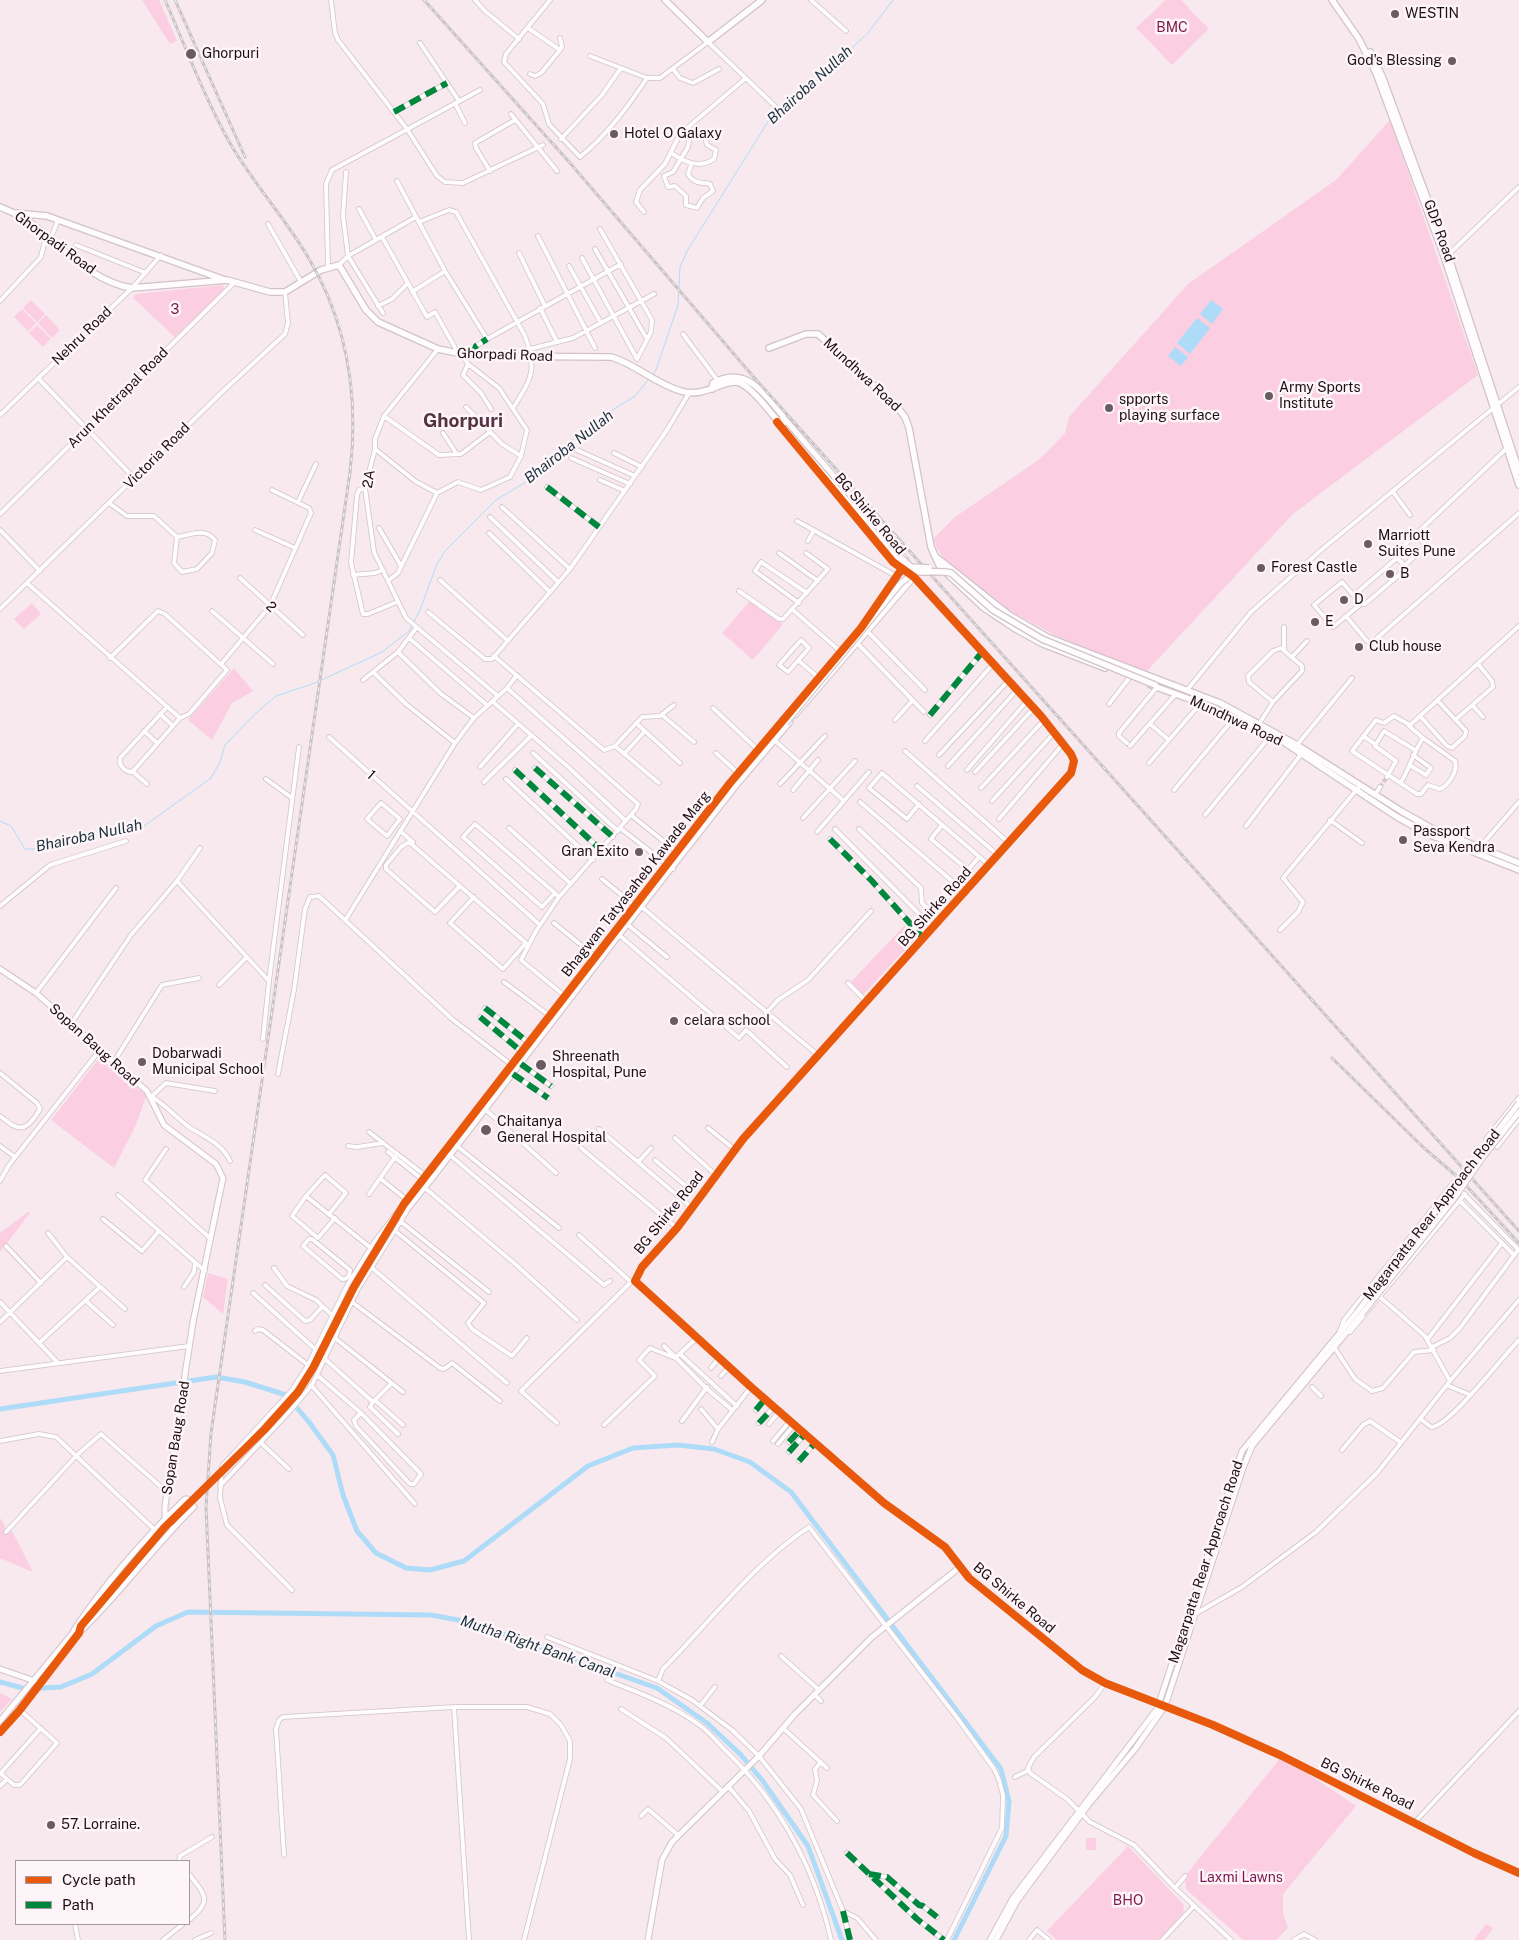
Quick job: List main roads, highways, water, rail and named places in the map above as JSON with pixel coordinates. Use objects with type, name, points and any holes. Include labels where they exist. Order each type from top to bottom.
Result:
[{"type":"main road","points":[[665,0],[708,42],[762,0]]},
{"type":"main road","points":[[1332,0],[1359,39],[1376,72],[1444,258],[1519,484]]},
{"type":"main road","name":"GDP Road","points":[[1337,0],[1361,36],[1382,76],[1448,255],[1495,408],[1519,471]]},
{"type":"main road","name":"Ghorpadi Road","points":[[0,207],[14,212],[102,277],[121,287],[132,288],[227,280],[270,292],[285,292],[328,267],[339,265],[366,310],[378,322],[438,349],[472,356],[532,358],[611,357],[630,364],[662,384],[689,393],[702,392],[739,380]]},
{"type":"main road","points":[[14,212],[47,216],[227,280]]},
{"type":"main road","name":"Mundhwa Road","points":[[769,348],[806,334],[818,334],[906,417],[913,443],[934,555],[940,567],[966,592],[1014,628],[1043,644],[1156,685],[1271,735],[1429,831],[1519,870]]},
{"type":"main road","points":[[712,389],[714,383],[729,377],[754,385],[782,416],[784,425],[912,575],[943,571],[951,573],[1002,616],[1042,640],[1156,685],[1175,688],[1178,686]]},
{"type":"main road","points":[[739,380],[777,422],[784,425],[890,546],[911,567],[949,569],[1002,613],[1028,629],[1057,644],[1156,685]]},
{"type":"main road","name":"Mundhwa Road","points":[[934,555],[1009,615],[1047,638],[1220,703],[1298,745],[1358,788],[1375,795],[1429,831],[1480,847],[1519,863]]},
{"type":"water","points":[[1211,300],[1223,309],[1212,324],[1200,314]]},
{"type":"water","points":[[1197,318],[1210,328],[1190,354],[1177,343]]},
{"type":"water","points":[[1175,347],[1188,357],[1181,366],[1168,356]]},
{"type":"waterway","name":"Bhairoba Nullah","points":[[652,376],[656,370],[678,305],[680,267],[687,251],[771,117],[807,89],[867,34],[893,0]]},
{"type":"waterway","name":"Bhairoba Nullah","points":[[0,821],[11,826],[25,849],[33,849],[144,826],[211,778],[220,762],[225,745],[255,714],[276,696],[315,683],[382,652],[409,631],[420,610],[437,564],[445,551],[496,500],[544,471],[559,458],[570,442],[595,421],[635,396],[649,379]]},
{"type":"waterway","points":[[0,1409],[216,1377],[245,1382],[286,1395],[333,1455],[343,1495],[357,1531],[376,1553],[406,1568],[430,1570],[464,1561],[588,1466],[633,1448],[678,1445],[714,1449],[750,1462],[791,1492],[1001,1769],[1009,1801],[1006,1836],[954,1940]]},
{"type":"waterway","name":"Mutha Right Bank Canal","points":[[0,1682],[26,1689],[61,1687],[92,1674],[156,1626],[188,1612],[431,1615],[469,1622],[657,1688],[707,1723],[741,1755],[762,1780],[808,1846],[842,1940]]},
{"type":"tunnel","points":[[1380,787],[1387,777]]},
{"type":"railway","points":[[165,0],[204,92],[231,145],[290,229],[322,282],[341,334],[351,388],[353,416],[350,472],[211,1433],[206,1507],[225,1940]]},
{"type":"railway","points":[[175,0],[245,157]]},
{"type":"railway","points":[[424,0],[570,163],[758,382],[1519,1231]]},
{"type":"railway","points":[[1332,1058],[1424,1148],[1460,1179],[1519,1243]]},
{"type":"place","name":"WESTIN","points":[[1395,14]]},
{"type":"place","name":"Ghorpuri","points":[[191,54]]},
{"type":"place","name":"God's Blessing","points":[[1452,61]]},
{"type":"place","name":"Hotel O Galaxy","points":[[614,134]]},
{"type":"place","name":"Army Sports Institute","points":[[1269,396]]},
{"type":"place","name":"spports playing surface","points":[[1109,408]]},
{"type":"place","name":"Marriott Suites Pune","points":[[1368,544]]},
{"type":"place","name":"Forest Castle","points":[[1261,568]]},
{"type":"place","name":"B","points":[[1390,574]]},
{"type":"place","name":"D","points":[[1344,600]]},
{"type":"place","name":"E","points":[[1315,622]]},
{"type":"place","name":"Club house","points":[[1359,647]]},
{"type":"place","name":"Passport Seva Kendra","points":[[1403,840]]},
{"type":"place","name":"Gran Exito","points":[[639,852]]},
{"type":"place","name":"celara school","points":[[674,1021]]},
{"type":"place","name":"Dobarwadi Municipal School","points":[[142,1062]]},
{"type":"place","name":"Shreenath Hospital, Pune","points":[[541,1065]]},
{"type":"place","name":"Chaitanya General Hospital","points":[[486,1130]]},
{"type":"place","name":"57. Lorraine.","points":[[51,1825]]},
{"type":"district","name":"Ghorpuri","points":[[463,421]]},
{"type":"park label","name":"BMC","points":[[1172,28]]},
{"type":"park label","name":"3","points":[[175,310]]},
{"type":"park label","name":"Laxmi Lawns","points":[[1241,1878]]},
{"type":"park label","name":"BHO","points":[[1128,1901]]}]
